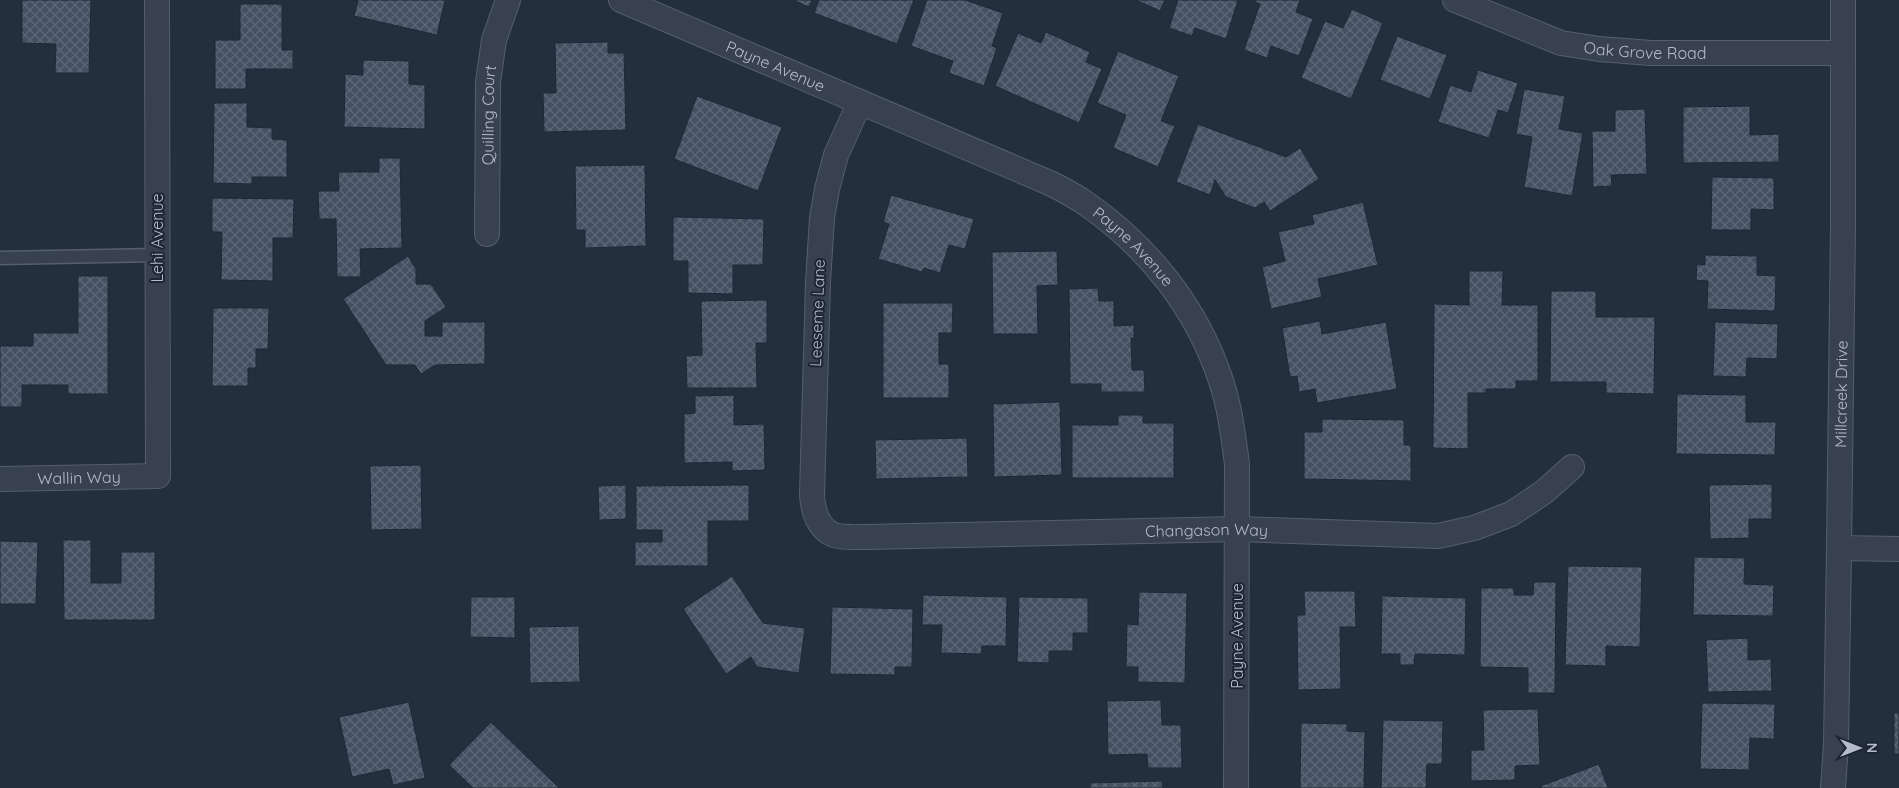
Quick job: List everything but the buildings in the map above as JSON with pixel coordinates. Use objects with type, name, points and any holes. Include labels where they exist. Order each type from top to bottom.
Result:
[{"type":"street","name":"Lehi Avenue","points":[[156,0],[158,476]]},
{"type":"street","name":"Quilling Court","points":[[487,234],[488,82],[494,40],[508,0]]},
{"type":"street","name":"Payne Avenue","points":[[621,0],[1052,184],[1086,204],[1114,225],[1153,261],[1182,298],[1202,334],[1220,378],[1231,417],[1238,464],[1236,788]]},
{"type":"street","name":"Oak Grove Road","points":[[1455,0],[1561,44],[1650,53],[1842,54]]},
{"type":"street","name":"Millcreek Drive","points":[[1833,788],[1836,746],[1839,548],[1843,226],[1843,0]]},
{"type":"street","name":"Leeseme Lane","points":[[824,528],[813,508],[812,495],[818,282],[822,218],[836,155],[860,102]]},
{"type":"street","name":"Changason Way","points":[[824,528],[834,535],[866,537],[1238,529],[1438,536],[1474,528],[1511,514],[1544,492],[1572,466]]},
{"type":"street","name":"Wallin Way","points":[[0,479],[158,476]]},
{"type":"street","points":[[1839,548],[1899,549]]},
{"type":"lane","points":[[0,258],[156,255]]}]
